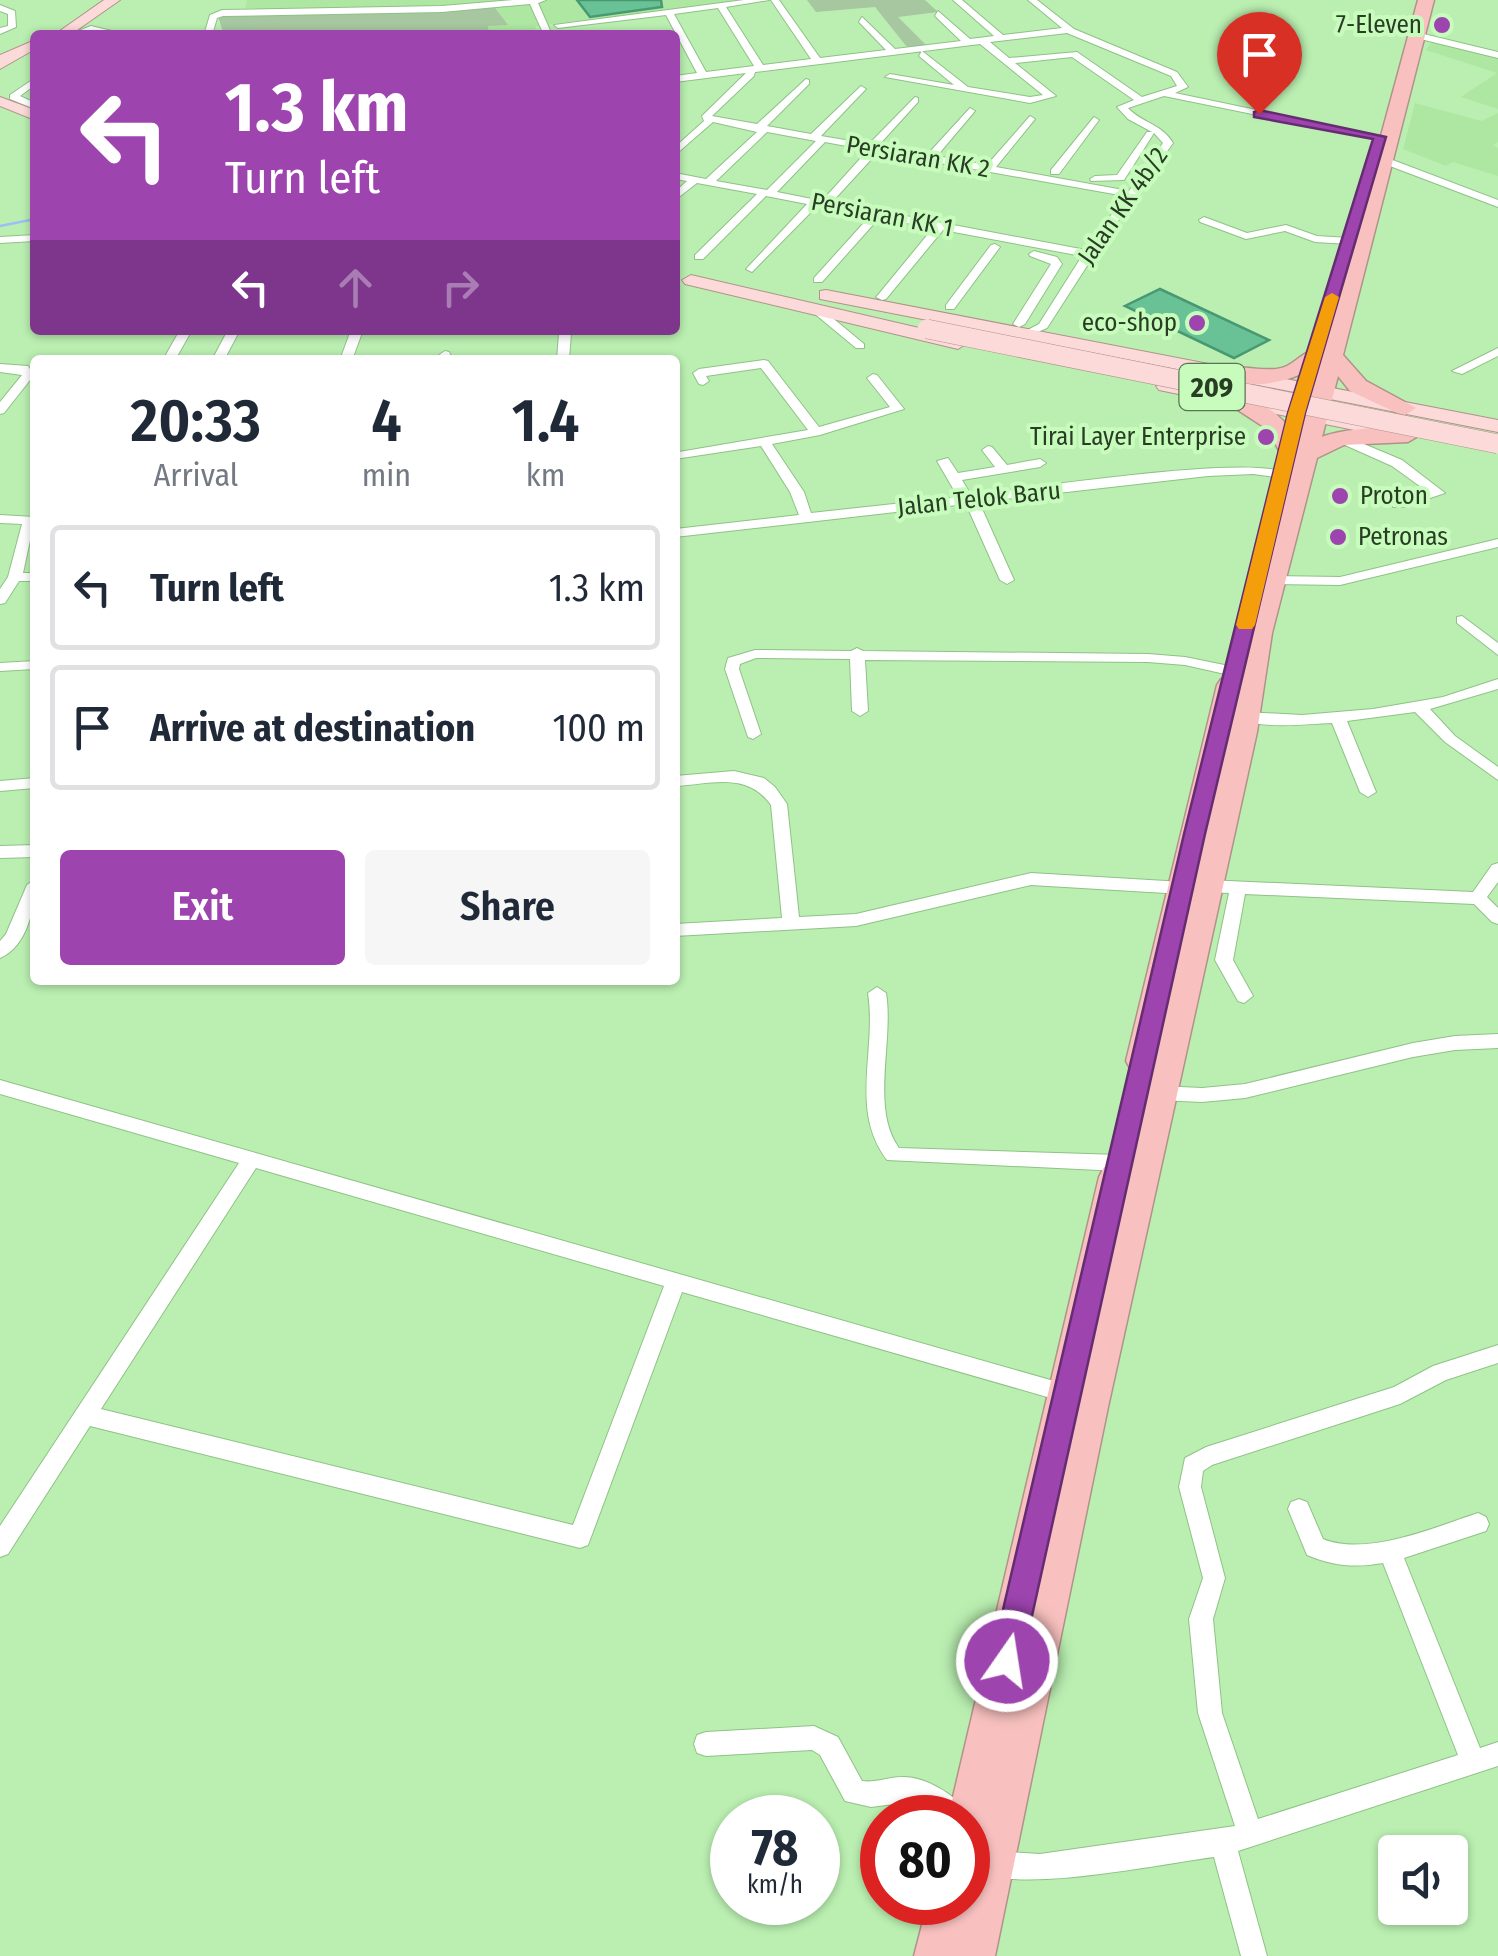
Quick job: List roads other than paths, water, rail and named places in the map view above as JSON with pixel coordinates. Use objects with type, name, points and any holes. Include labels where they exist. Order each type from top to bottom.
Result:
[{"type":"highway","points":[[990,1864],[1159,1092],[1209,888],[1236,728],[1273,580],[1300,404],[1324,357],[1386,162],[1414,0]]},
{"type":"highway","points":[[1324,357],[1349,241],[1409,33],[1426,0]]},
{"type":"highway","points":[[1228,374],[1284,375],[1324,357]]},
{"type":"highway","points":[[1324,357],[1358,386],[1395,406]]},
{"type":"highway","points":[[1235,401],[1257,410],[1281,428],[1293,459],[1234,672],[1236,728]]},
{"type":"highway","points":[[1293,459],[1340,438],[1408,435]]},
{"type":"highway","points":[[972,1795],[1120,1163],[1209,888]]},
{"type":"highway","points":[[939,1956],[946,1925]]},
{"type":"highway","points":[[970,1956],[977,1925]]},
{"type":"main road","points":[[59,30],[104,0]]},
{"type":"main road","points":[[68,30],[112,0]]},
{"type":"main road","points":[[0,66],[30,50]]},
{"type":"main road","points":[[6,99],[30,111]]},
{"type":"main road","points":[[690,271],[819,312],[1235,401],[1395,406],[1498,426]]},
{"type":"main road","points":[[690,271],[1036,331],[1258,380],[1300,404]]},
{"type":"main road","name":"209","points":[[690,271],[929,326],[1498,444]]},
{"type":"main road","name":"209","points":[[929,326],[1498,435]]},
{"type":"main road","points":[[1258,380],[1273,398],[1370,428],[1498,453]]},
{"type":"main road","points":[[1370,428],[1358,416],[1395,406]]},
{"type":"street","points":[[541,19],[559,26],[765,0]]},
{"type":"street","points":[[775,0],[816,61]]},
{"type":"street","points":[[957,0],[999,36]]},
{"type":"street","points":[[1022,0],[1052,26]]},
{"type":"street","points":[[1032,0],[1066,29]]},
{"type":"street","points":[[210,30],[216,14],[286,6],[540,1],[546,30]]},
{"type":"street","points":[[720,5],[755,69]]},
{"type":"street","points":[[0,8],[11,11],[12,27],[0,31]]},
{"type":"street","points":[[668,11],[678,30]]},
{"type":"street","points":[[938,14],[966,41]]},
{"type":"street","points":[[612,18],[618,30]]},
{"type":"street","points":[[862,20],[893,52]]},
{"type":"street","points":[[934,43],[981,40],[1052,26],[1066,29],[1174,74],[1183,87],[1167,94]]},
{"type":"street","points":[[680,78],[1066,29]]},
{"type":"street","points":[[680,33],[703,76]]},
{"type":"street","points":[[1409,33],[1498,55]]},
{"type":"street","points":[[890,76],[1030,100],[1051,96],[981,40]]},
{"type":"street","points":[[922,54],[966,89]]},
{"type":"street","points":[[1008,61],[1074,54],[1141,101]]},
{"type":"street","points":[[680,147],[755,69]]},
{"type":"street","points":[[708,182],[806,82]]},
{"type":"street","points":[[6,99],[30,85]]},
{"type":"street","points":[[690,271],[861,89]]},
{"type":"street","points":[[1167,94],[1380,137]]},
{"type":"street","name":"Jalan KK 4b/2","points":[[1036,331],[1160,153],[1167,137],[1121,110],[1167,94]]},
{"type":"street","points":[[752,269],[873,149],[915,100]]},
{"type":"street","points":[[929,159],[970,111]]},
{"type":"street","name":"Persiaran KK 2","points":[[708,119],[929,159],[1057,175]]},
{"type":"street","points":[[992,165],[1030,119]]},
{"type":"street","points":[[1057,175],[1094,120]]},
{"type":"street","points":[[1057,175],[1115,180],[1150,134]]},
{"type":"street","points":[[1140,150],[1160,153]]},
{"type":"street","points":[[1386,162],[1498,204]]},
{"type":"street","points":[[1057,175],[1131,194]]},
{"type":"street","name":"Persiaran KK 1","points":[[680,177],[877,214],[936,230],[1089,254]]},
{"type":"street","points":[[680,193],[694,180]]},
{"type":"street","points":[[818,280],[877,214]]},
{"type":"street","points":[[1204,220],[1246,236],[1282,227],[1315,238],[1349,241]]},
{"type":"street","points":[[882,296],[936,230],[1056,260],[1036,331]]},
{"type":"street","points":[[0,240],[30,238]]},
{"type":"street","points":[[950,307],[995,247]]},
{"type":"street","points":[[819,312],[860,346]]},
{"type":"street","points":[[1458,372],[1498,352]]},
{"type":"street","points":[[703,381],[699,373],[764,364],[816,432]]},
{"type":"street","points":[[0,368],[28,372],[0,410]]},
{"type":"street","points":[[680,456],[816,432],[898,409],[874,378]]},
{"type":"street","points":[[17,389],[30,390]]},
{"type":"street","points":[[1340,438],[1397,463],[1438,492],[1398,504]]},
{"type":"street","points":[[764,442],[797,492],[806,517]]},
{"type":"street","points":[[988,450],[1004,469]]},
{"type":"street","name":"Jalan Telok Baru","points":[[680,531],[1226,470],[1293,459]]},
{"type":"street","points":[[943,461],[969,500],[1006,580]]},
{"type":"street","points":[[954,478],[1040,463]]},
{"type":"street","points":[[0,519],[30,521]]},
{"type":"street","points":[[0,600],[14,578],[30,527]]},
{"type":"street","points":[[1273,580],[1340,581],[1497,544]]},
{"type":"street","points":[[14,578],[30,577]]},
{"type":"street","points":[[1462,620],[1498,651]]},
{"type":"street","points":[[752,734],[733,661],[755,654],[857,652],[1148,658],[1234,672]]},
{"type":"street","points":[[857,652],[860,711]]},
{"type":"street","points":[[0,667],[30,666]]},
{"type":"street","points":[[1236,728],[1417,705],[1470,696],[1498,684]]},
{"type":"street","points":[[1417,705],[1450,738],[1498,774]]},
{"type":"street","points":[[1338,716],[1368,792]]},
{"type":"street","points":[[680,781],[742,776],[766,784],[779,804],[791,924]]},
{"type":"street","points":[[0,786],[30,783]]},
{"type":"street","points":[[0,852],[30,851]]},
{"type":"street","points":[[1478,898],[1498,870]]},
{"type":"street","points":[[680,930],[856,920],[1031,879],[1478,898],[1498,918]]},
{"type":"street","points":[[1209,888],[1224,960],[1244,996]]},
{"type":"street","points":[[0,952],[30,894]]},
{"type":"street","points":[[877,993],[882,1019],[875,1089],[882,1139],[894,1155],[1120,1163]]},
{"type":"street","points":[[1159,1092],[1215,1097],[1242,1093],[1438,1047],[1498,1041]]},
{"type":"street","points":[[0,1088],[1068,1394]]},
{"type":"street","points":[[0,1546],[251,1160]]},
{"type":"street","points":[[85,1416],[580,1536],[676,1282]]},
{"type":"street","points":[[1252,1836],[1210,1713],[1200,1619],[1214,1578],[1190,1487],[1193,1464],[1400,1395],[1440,1373],[1498,1354]]},
{"type":"street","points":[[1299,1509],[1308,1537],[1325,1554],[1336,1557],[1389,1550],[1478,1524]]},
{"type":"street","points":[[990,1864],[1040,1868],[1223,1843],[1486,1758],[1389,1550]]},
{"type":"street","points":[[706,1744],[814,1738],[829,1746],[854,1792],[866,1795]]},
{"type":"street","points":[[886,1795],[901,1789],[927,1795]]},
{"type":"street","points":[[1223,1843],[1254,1956]]},
{"type":"waterway","points":[[0,226],[30,220]]},
{"type":"place","name":"7-Eleven","points":[[1442,25]]},
{"type":"place","name":"eco-shop","points":[[1197,323]]},
{"type":"place","name":"Tirai Layer Enterprise","points":[[1266,437]]},
{"type":"place","name":"Proton","points":[[1340,496]]},
{"type":"place","name":"Petronas","points":[[1338,537]]}]
